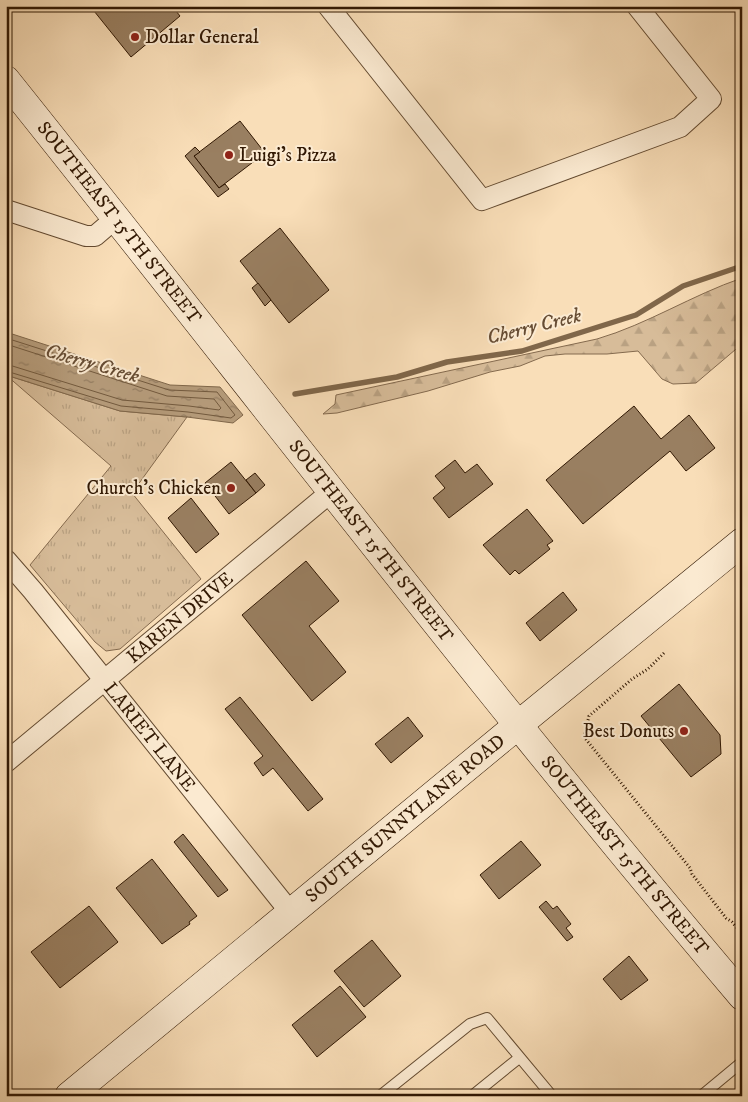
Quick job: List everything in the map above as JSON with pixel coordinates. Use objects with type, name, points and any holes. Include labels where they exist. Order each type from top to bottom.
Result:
[{"type":"main road","name":"SOUTHEAST 15TH STREET","points":[[6,80],[273,416],[331,492],[518,725],[742,996]]},
{"type":"main road","name":"SOUTH SUNNYLANE ROAD","points":[[84,1091],[291,913],[742,542]]},
{"type":"street","points":[[328,6],[482,200],[680,127],[711,99],[637,6]]},
{"type":"street","points":[[6,210],[86,236],[95,236],[116,218]]},
{"type":"street","name":"KAREN DRIVE","points":[[6,762],[331,492]]},
{"type":"street","name":"LARIET LANE","points":[[6,560],[33,591],[291,913]]},
{"type":"lane","points":[[380,1096],[470,1024],[487,1018],[552,1096]]},
{"type":"lane","points":[[472,1096],[519,1058]]},
{"type":"lane","points":[[701,1096],[742,1062]]},
{"type":"path","points":[[664,653],[648,669],[632,679],[589,716],[584,737],[690,868],[692,874],[726,918],[742,934]]},
{"type":"green space","points":[[742,278],[742,344],[696,383],[673,384],[662,379],[638,351],[607,354],[565,354],[545,356],[520,366],[490,372],[428,391],[337,413],[323,414],[335,404],[336,395],[597,339],[634,326]]},
{"type":"green space","points":[[6,375],[120,411],[187,417],[132,493],[201,579],[120,649],[106,651],[95,642],[30,565],[111,466]]},
{"type":"water","points":[[6,332],[170,385],[220,387],[243,415],[233,423],[120,411],[6,375]]},
{"type":"building","name":"Dollar General","points":[[90,6],[172,6],[180,16],[131,57]]},
{"type":"building","name":"Luigi's Pizza","points":[[240,121],[265,153],[219,188],[194,156]]},
{"type":"building","points":[[195,147],[200,152],[194,156],[219,188],[225,184],[229,189],[218,197],[185,156]]},
{"type":"building","points":[[280,228],[329,290],[289,323],[240,261]]},
{"type":"building","points":[[258,283],[271,300],[265,306],[252,288]]},
{"type":"building","points":[[634,406],[661,439],[689,415],[715,448],[686,471],[670,451],[583,524],[546,480]]},
{"type":"building","points":[[455,460],[465,473],[477,464],[493,484],[449,518],[433,498],[445,488],[435,476]]},
{"type":"building","name":"Church's Chicken","points":[[231,462],[256,493],[229,514],[205,483]]},
{"type":"building","points":[[255,473],[265,485],[256,493],[246,480]]},
{"type":"building","points":[[191,498],[219,534],[196,553],[168,518]]},
{"type":"building","points":[[527,509],[553,541],[547,545],[550,549],[519,574],[515,570],[510,575],[483,545]]},
{"type":"building","points":[[306,561],[339,601],[309,626],[346,672],[312,701],[242,615]]},
{"type":"building","points":[[563,592],[577,610],[540,641],[526,623]]},
{"type":"building","points":[[679,684],[720,735],[721,754],[691,777],[641,716]]},
{"type":"building","points":[[240,697],[323,799],[308,811],[273,768],[263,776],[254,763],[263,756],[225,709]]},
{"type":"building","points":[[408,717],[423,736],[391,763],[375,744]]},
{"type":"building","points":[[183,834],[228,890],[218,897],[174,842]]},
{"type":"building","points":[[521,841],[541,865],[499,899],[480,875]]},
{"type":"building","points":[[152,859],[197,916],[189,922],[190,924],[162,944],[116,888]]},
{"type":"building","points":[[546,901],[553,909],[557,906],[571,924],[566,928],[573,937],[567,941],[539,907]]},
{"type":"building","points":[[89,906],[118,942],[60,988],[31,952]]},
{"type":"building","points":[[372,940],[401,976],[364,1007],[334,971]]},
{"type":"building","points":[[629,956],[648,980],[621,1000],[603,979]]},
{"type":"building","points":[[340,986],[366,1017],[317,1057],[292,1025]]},
{"type":"waterway","name":"Cherry Creek","points":[[295,394],[397,377],[447,362],[522,351],[636,315],[683,286],[742,266]]},
{"type":"place","name":"Dollar General","points":[[135,37]]},
{"type":"place","name":"Luigi's Pizza","points":[[229,155]]},
{"type":"place","name":"Church's Chicken","points":[[231,488]]},
{"type":"place","name":"Best Donuts","points":[[684,731]]}]
